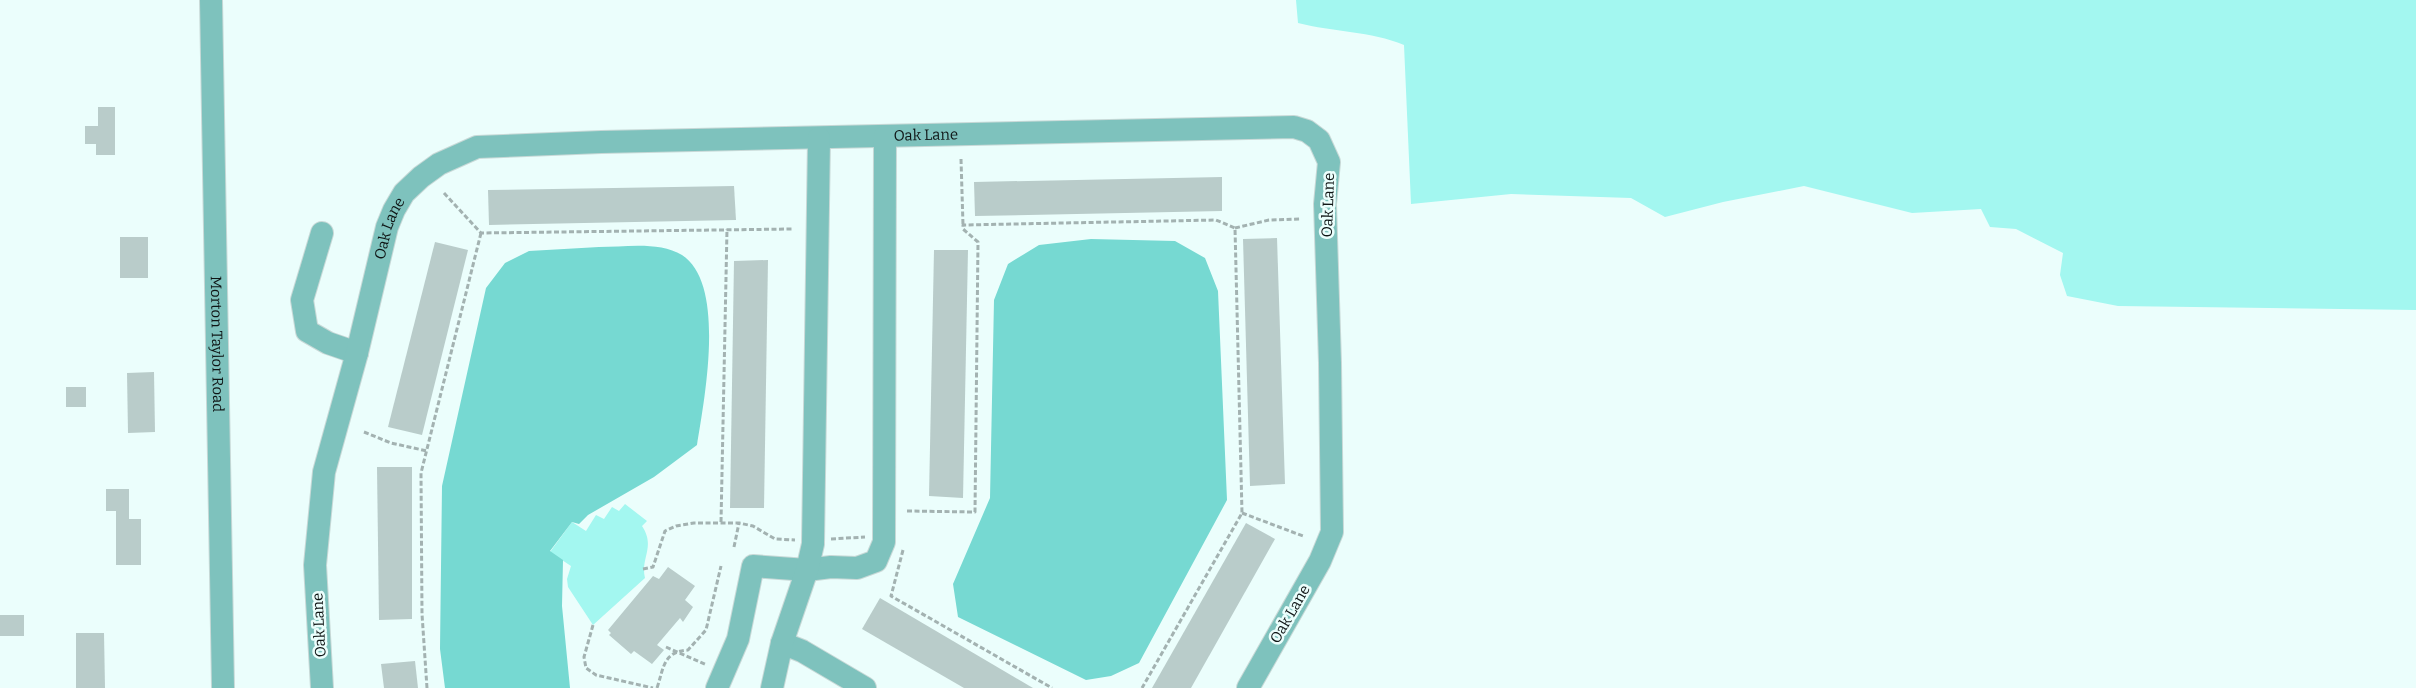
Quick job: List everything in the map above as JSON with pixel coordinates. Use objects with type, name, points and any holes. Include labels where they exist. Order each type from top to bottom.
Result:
[{"type":"street","name":"Morton Taylor Road","points":[[211,0],[223,688]]},
{"type":"street","name":"Oak Lane","points":[[322,688],[315,565],[324,481],[387,227],[404,193],[420,177],[458,155],[477,147],[601,142],[1294,127],[1308,131],[1322,144],[1329,162],[1325,204],[1330,363],[1332,532],[1320,561],[1248,688]]},
{"type":"street","name":"Oak Lane","points":[[711,681],[738,640],[753,566],[807,570],[867,566],[876,561],[884,542],[886,137]]},
{"type":"street","points":[[772,688],[782,643],[807,570],[813,544],[819,138]]},
{"type":"street","points":[[322,233],[302,300],[307,331],[328,342],[357,353]]},
{"type":"street","points":[[782,643],[802,651],[865,688]]},
{"type":"path","points":[[907,511],[975,512],[978,242],[963,229],[961,159]]},
{"type":"path","points":[[444,193],[481,234],[793,229]]},
{"type":"path","points":[[963,225],[1216,220],[1235,228],[1269,220],[1301,219]]},
{"type":"path","points":[[1142,688],[1242,513],[1235,228]]},
{"type":"path","points":[[721,522],[727,229]]},
{"type":"path","points":[[427,688],[422,614],[421,473],[481,234]]},
{"type":"path","points":[[364,432],[391,443],[427,451]]},
{"type":"path","points":[[1242,513],[1303,536]]},
{"type":"path","points":[[643,570],[653,567],[665,531],[676,526],[721,522],[739,523],[753,526],[775,539],[803,540]]},
{"type":"path","points":[[734,547],[739,523]]},
{"type":"path","points":[[823,540],[870,536]]},
{"type":"path","points":[[905,545],[890,596],[1052,688]]},
{"type":"path","points":[[593,625],[584,657],[586,668],[596,675],[655,688],[668,657],[676,651],[688,650],[706,630],[721,566]]},
{"type":"path","points":[[666,647],[708,665],[711,681]]},
{"type":"shaded area","points":[[1296,0],[2416,0],[2416,310],[2118,306],[2067,296],[2060,275],[2063,253],[2016,229],[1990,227],[1981,209],[1912,213],[1804,186],[1723,202],[1665,217],[1631,198],[1511,194],[1411,204],[1404,45],[1365,34],[1298,23]]},
{"type":"shaded area","points":[[1091,239],[1175,241],[1205,258],[1218,291],[1227,500],[1139,663],[1111,676],[1086,680],[958,617],[953,584],[990,498],[994,300],[1008,264],[1039,245]]},
{"type":"shaded area","points":[[652,246],[663,248],[682,255],[696,270],[704,291],[708,316],[709,344],[704,401],[697,445],[654,477],[588,515],[579,524],[572,522],[550,551],[563,560],[562,606],[570,688],[445,688],[440,649],[442,486],[486,288],[505,263],[529,251]]},
{"type":"shaded area","points":[[625,504],[647,521],[642,526],[648,540],[644,564],[645,578],[593,625],[568,587],[567,579],[571,566],[550,552],[572,522],[586,531],[596,515],[604,519],[612,507],[619,511]]},
{"type":"building","points":[[98,107],[115,107],[115,155],[96,155],[96,144],[85,144],[85,126],[98,126]]},
{"type":"building","points":[[1222,177],[1222,211],[975,216],[974,182]]},
{"type":"building","points":[[734,186],[736,220],[489,225],[488,190]]},
{"type":"building","points":[[120,237],[148,237],[148,278],[120,278]]},
{"type":"building","points":[[1277,238],[1285,484],[1250,486],[1243,239]]},
{"type":"building","points":[[435,242],[468,250],[422,435],[388,427]]},
{"type":"building","points":[[934,250],[968,250],[963,498],[929,496]]},
{"type":"building","points":[[768,260],[764,508],[730,508],[734,261]]},
{"type":"building","points":[[154,372],[155,432],[128,433],[127,373]]},
{"type":"building","points":[[66,387],[86,387],[86,407],[66,407]]},
{"type":"building","points":[[377,467],[412,467],[412,619],[379,620]]},
{"type":"building","points":[[106,489],[129,489],[129,519],[141,519],[141,565],[116,565],[116,511],[106,511]]},
{"type":"building","points":[[1246,523],[1275,539],[1191,688],[1152,688]]},
{"type":"building","points":[[668,567],[695,586],[685,600],[693,607],[683,622],[680,618],[657,645],[664,650],[652,664],[634,651],[631,654],[609,635],[611,633],[608,630],[653,576],[659,579]]},
{"type":"building","points":[[880,598],[1033,688],[964,688],[862,629]]},
{"type":"building","points":[[0,615],[24,615],[24,636],[0,636]]},
{"type":"building","points":[[76,633],[104,633],[105,688],[76,688]]},
{"type":"building","points":[[415,661],[418,688],[384,688],[381,664]]}]
